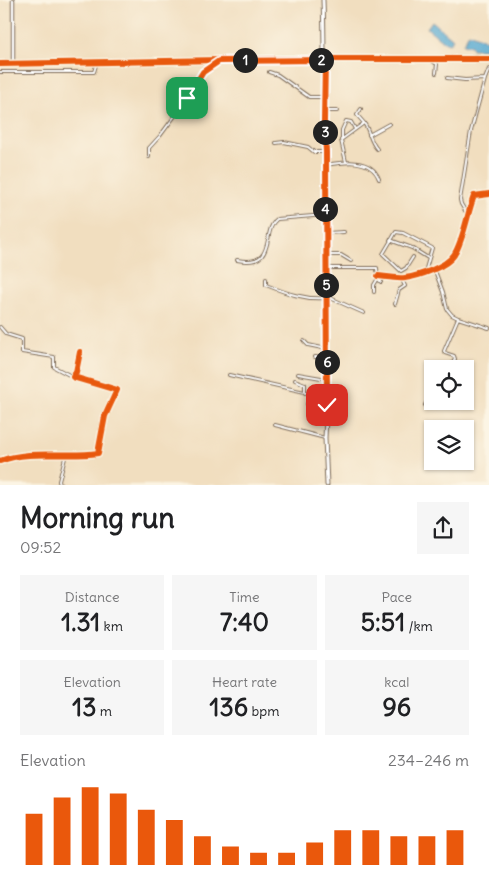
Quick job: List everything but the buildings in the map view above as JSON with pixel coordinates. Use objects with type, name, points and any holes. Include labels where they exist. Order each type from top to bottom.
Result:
[{"type":"main road","points":[[323,0],[326,152],[327,405],[325,438],[327,485]]},
{"type":"street","points":[[12,63],[13,0]]},
{"type":"street","points":[[0,64],[428,58],[489,59]]},
{"type":"street","points":[[428,58],[436,63],[436,72]]},
{"type":"street","points":[[149,157],[149,148],[180,110],[203,72],[219,61]]},
{"type":"street","points":[[0,72],[94,72],[97,62]]},
{"type":"street","points":[[467,214],[460,200],[471,131],[489,69]]},
{"type":"street","points":[[269,72],[278,75],[309,96],[324,97]]},
{"type":"street","points":[[447,78],[464,80],[485,79]]},
{"type":"street","points":[[361,109],[357,115],[364,123],[369,136],[377,148]]},
{"type":"street","points":[[324,111],[336,111]]},
{"type":"street","points":[[346,162],[341,143],[342,130],[346,121],[351,122],[355,129]]},
{"type":"street","points":[[342,139],[364,123]]},
{"type":"street","points":[[369,136],[389,124]]},
{"type":"street","points":[[276,143],[284,142],[308,147],[314,152],[326,152]]},
{"type":"street","points":[[326,165],[346,162],[357,163],[375,171],[379,179]]},
{"type":"street","points":[[378,278],[402,278],[434,270],[453,257],[460,243],[467,214],[475,195],[489,194]]},
{"type":"street","points":[[237,260],[247,261],[261,256],[268,245],[271,226],[277,219],[325,215]]},
{"type":"street","points":[[325,233],[344,232]]},
{"type":"street","points":[[402,270],[399,270],[383,254],[396,232],[403,233],[432,248],[425,272]]},
{"type":"street","points":[[390,240],[412,248],[429,259]]},
{"type":"street","points":[[325,255],[341,255],[351,261]]},
{"type":"street","points":[[395,304],[400,289],[405,286],[402,270],[413,257]]},
{"type":"street","points":[[325,268],[377,268],[378,278],[381,282]]},
{"type":"street","points":[[434,270],[443,292],[447,309],[458,318],[489,328]]},
{"type":"street","points":[[374,292],[374,285],[378,278]]},
{"type":"street","points":[[266,279],[266,285],[310,299],[326,297],[364,313]]},
{"type":"street","points":[[454,360],[454,356],[444,351],[458,318]]},
{"type":"street","points":[[0,327],[6,334],[22,339],[22,352],[54,357],[54,367],[73,377],[115,388],[117,391],[105,416],[98,453],[26,456],[0,462]]},
{"type":"street","points":[[304,341],[308,345],[327,349]]},
{"type":"street","points":[[73,377],[76,372],[80,352]]},
{"type":"street","points":[[315,357],[327,358]]},
{"type":"street","points":[[298,374],[327,379]]},
{"type":"street","points":[[229,375],[327,398]]},
{"type":"street","points":[[295,380],[305,384],[305,393]]},
{"type":"street","points":[[307,404],[327,405]]},
{"type":"street","points":[[275,425],[325,438]]},
{"type":"street","points":[[60,485],[59,481],[66,454]]},
{"type":"water","points":[[432,21],[453,39],[449,44],[427,28]]},
{"type":"water","points":[[469,33],[485,40],[489,37],[488,49],[472,49],[471,46],[463,44]]},
{"type":"cycle path","points":[[0,64],[270,59],[489,59]]},
{"type":"cycle path","points":[[378,276],[411,277],[425,273],[445,263],[454,255],[457,249],[474,196],[489,194]]},
{"type":"cycle path","points":[[0,461],[24,455],[98,453],[105,416],[117,390],[73,377],[76,372],[80,352]]},
{"type":"route","points":[[187,98],[203,72],[219,61],[270,59],[325,60],[327,405]]}]
